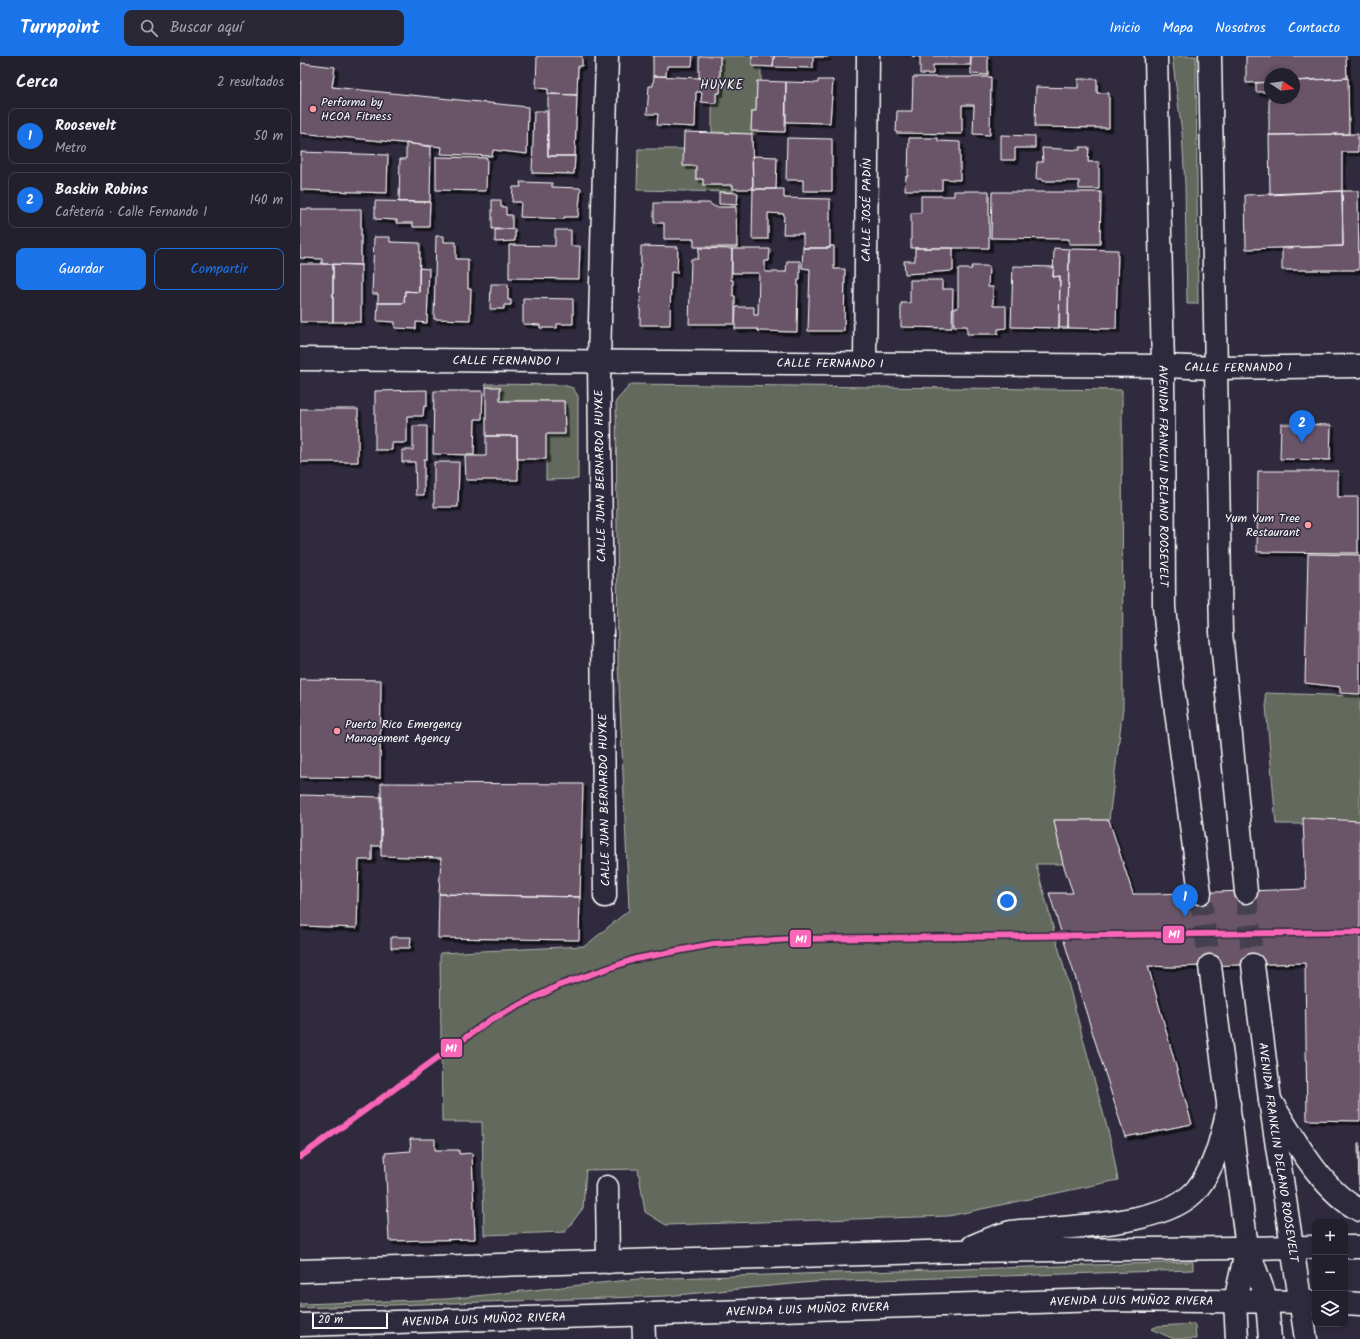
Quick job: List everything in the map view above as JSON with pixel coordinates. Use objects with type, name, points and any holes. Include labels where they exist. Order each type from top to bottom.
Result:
[{"type":"main road","name":"CALLE JUAN BERNARDO HUYKE","points":[[605,896],[599,360],[607,56]]},
{"type":"main road","name":"CALLE JOSÉ PADÍN","points":[[865,364],[868,56]]},
{"type":"main road","name":"AVENIDA FRANKLIN DELANO ROOSEVELT","points":[[1156,56],[1163,366],[1164,607],[1170,666],[1200,893]]},
{"type":"main road","points":[[1210,56],[1221,632],[1246,892]]},
{"type":"main road","name":"CALLE FERNANDO I","points":[[300,359],[599,360],[1163,366],[1216,368],[1360,366]]},
{"type":"main road","name":"AVENIDA FRANKLIN DELANO ROOSEVELT","points":[[1253,965],[1270,1100],[1293,1247],[1308,1302],[1306,1339]]},
{"type":"main road","points":[[1210,966],[1247,1247],[1267,1301],[1270,1339]]},
{"type":"main road","points":[[1270,1100],[1310,1164],[1327,1183],[1352,1206],[1360,1210]]},
{"type":"main road","points":[[959,1251],[1008,1233],[1098,1224],[1148,1216],[1167,1210],[1183,1201],[1196,1190],[1209,1172],[1220,1144],[1229,1104]]},
{"type":"main road","points":[[608,1187],[608,1262]]},
{"type":"main road","points":[[1237,1339],[1235,1301],[1247,1247]]},
{"type":"main road","points":[[300,1271],[959,1251],[1312,1247]]},
{"type":"main road","points":[[1348,1247],[1360,1248]]},
{"type":"main road","name":"AVENIDA LUIS MUÑOZ RIVERA","points":[[300,1325],[1102,1300],[1308,1302]]},
{"type":"main road","points":[[1348,1303],[1360,1304]]},
{"type":"main road","points":[[643,1314],[644,1339]]},
{"type":"green space","points":[[720,56],[752,56],[752,66],[761,66],[761,82],[757,81],[756,111],[752,111],[751,131],[756,131],[756,134],[712,132],[712,103],[716,103],[716,93],[720,93]]},
{"type":"green space","points":[[1172,56],[1196,56],[1198,304],[1187,304],[1185,185],[1182,133]]},
{"type":"green space","points":[[638,149],[684,149],[696,166],[696,179],[703,179],[703,185],[733,186],[733,192],[637,190]]},
{"type":"green space","points":[[485,384],[563,385],[573,388],[578,396],[578,479],[546,480],[546,434],[565,434],[564,401],[500,401],[500,387],[486,387]]},
{"type":"green space","points":[[631,384],[1122,390],[1123,708],[1109,820],[1054,820],[1063,864],[1036,864],[1111,1142],[1118,1180],[949,1216],[666,1225],[645,1212],[638,1169],[586,1170],[583,1208],[565,1232],[484,1235],[482,1122],[442,1122],[440,953],[585,946],[629,910],[618,661],[616,401]]},
{"type":"green space","points":[[1265,693],[1360,696],[1360,824],[1276,824]]},
{"type":"green space","points":[[1193,1262],[1193,1270],[813,1282],[666,1296],[300,1308],[300,1304],[447,1299],[638,1279]]},
{"type":"green space","points":[[1195,1325],[1196,1339],[1174,1339],[1151,1329],[1158,1326]]},
{"type":"building","points":[[537,56],[582,56],[582,66],[578,66],[577,95],[548,94],[548,89],[536,88]]},
{"type":"building","points":[[653,56],[693,56],[692,66],[667,66],[666,76],[653,76]]},
{"type":"building","points":[[699,56],[720,56],[720,78],[699,78]]},
{"type":"building","points":[[752,56],[774,56],[773,67],[752,66]]},
{"type":"building","points":[[774,56],[828,57],[813,57],[813,68],[773,67]]},
{"type":"building","points":[[912,56],[971,56],[970,65],[933,65],[933,74],[920,74],[920,57]]},
{"type":"building","points":[[971,56],[988,56],[988,75],[971,74]]},
{"type":"building","points":[[1246,56],[1346,56],[1347,78],[1300,81],[1300,68],[1264,68],[1264,82],[1246,83]]},
{"type":"building","points":[[301,63],[335,67],[332,87],[528,107],[527,154],[493,150],[492,156],[441,154],[442,147],[300,133]]},
{"type":"building","points":[[654,76],[721,79],[720,93],[716,93],[716,103],[712,103],[701,102],[702,92],[696,92],[695,127],[657,125],[658,114],[647,114],[649,86],[653,86]]},
{"type":"building","points":[[913,77],[991,77],[990,135],[973,134],[974,105],[962,105],[962,134],[896,133],[897,111],[912,111]]},
{"type":"building","points":[[1348,78],[1349,134],[1269,135],[1269,104],[1300,104],[1300,81]]},
{"type":"building","points":[[1078,79],[1097,79],[1097,93],[1109,93],[1109,128],[1035,127],[1036,87],[1078,88]]},
{"type":"building","points":[[818,80],[833,80],[830,123],[786,122],[786,82],[818,83]]},
{"type":"building","points":[[757,81],[786,82],[785,132],[751,131],[752,111],[756,111]]},
{"type":"building","points":[[1264,82],[1264,92],[1256,92],[1256,83]]},
{"type":"building","points":[[548,94],[577,95],[575,156],[548,156]]},
{"type":"building","points":[[534,111],[547,111],[548,156],[575,156],[574,174],[532,173]]},
{"type":"building","points":[[684,132],[752,134],[753,189],[733,189],[733,185],[703,185],[703,179],[696,179],[696,166],[683,166]]},
{"type":"building","points":[[1358,134],[1358,152],[1342,152],[1342,191],[1270,195],[1269,135]]},
{"type":"building","points":[[1001,135],[1035,136],[1035,148],[1015,148],[1015,160],[1001,160]]},
{"type":"building","points":[[787,138],[832,139],[832,191],[803,191],[803,180],[786,180]]},
{"type":"building","points":[[909,138],[938,138],[938,141],[960,142],[960,180],[942,179],[942,190],[905,190],[906,176],[908,176]]},
{"type":"building","points":[[406,143],[431,147],[430,202],[399,202],[400,159],[406,159]]},
{"type":"building","points":[[1080,147],[1089,147],[1088,162],[1099,162],[1099,189],[1079,189],[1079,181],[1042,181],[1042,179],[1036,179],[1037,162],[1043,162],[1042,148],[1080,150]]},
{"type":"building","points":[[301,152],[388,155],[387,193],[301,190]]},
{"type":"building","points":[[752,156],[777,157],[776,189],[753,189]]},
{"type":"building","points":[[436,157],[487,158],[486,191],[436,190]]},
{"type":"building","points":[[520,182],[552,183],[552,187],[581,188],[578,217],[564,217],[564,219],[520,217],[521,202],[512,202],[513,187],[521,187]]},
{"type":"building","points":[[753,189],[784,189],[784,198],[830,199],[830,248],[803,248],[803,234],[783,234],[784,214],[768,213],[768,239],[752,239]]},
{"type":"building","points":[[954,191],[989,191],[989,248],[911,248],[911,213],[921,213],[921,196],[954,196]]},
{"type":"building","points":[[1342,191],[1358,191],[1359,270],[1282,270],[1282,248],[1343,246]]},
{"type":"building","points":[[1342,191],[1343,246],[1246,249],[1245,195]]},
{"type":"building","points":[[719,192],[738,193],[737,205],[719,204]]},
{"type":"building","points":[[992,192],[1101,192],[1100,244],[1069,244],[1069,239],[991,238]]},
{"type":"building","points":[[492,200],[501,200],[501,207],[506,207],[506,215],[512,215],[512,229],[492,229]]},
{"type":"building","points":[[375,201],[430,202],[429,227],[413,227],[413,223],[396,223],[397,220],[375,219]]},
{"type":"building","points":[[654,203],[709,203],[715,207],[736,207],[737,247],[694,247],[694,239],[664,239],[664,223],[654,223]]},
{"type":"building","points":[[300,209],[361,209],[361,265],[322,264],[322,259],[300,258]]},
{"type":"building","points":[[515,229],[515,241],[495,242],[495,230]]},
{"type":"building","points":[[555,230],[571,230],[571,246],[580,246],[579,279],[509,278],[509,245],[555,246]]},
{"type":"building","points":[[436,236],[444,236],[444,242],[456,242],[456,259],[468,259],[468,289],[471,289],[470,320],[434,319]]},
{"type":"building","points":[[374,237],[390,237],[390,242],[420,243],[419,292],[405,291],[404,303],[378,303],[378,294],[372,294]]},
{"type":"building","points":[[641,246],[678,247],[677,273],[671,272],[670,325],[640,325]]},
{"type":"building","points":[[830,246],[834,246],[834,269],[845,269],[844,331],[808,331],[810,269],[802,268],[803,248],[830,248]]},
{"type":"building","points":[[699,248],[732,249],[731,280],[733,280],[733,296],[735,296],[735,324],[689,324],[691,259],[698,259]]},
{"type":"building","points":[[915,248],[953,248],[953,271],[905,274],[904,261],[915,261]]},
{"type":"building","points":[[1054,248],[1069,249],[1068,328],[1059,328],[1060,276],[1053,277]]},
{"type":"building","points":[[732,249],[770,249],[769,261],[765,261],[765,272],[786,272],[787,261],[800,261],[797,332],[735,329],[736,307],[754,307],[754,315],[758,315],[759,273],[732,273]]},
{"type":"building","points":[[1069,249],[1118,250],[1116,329],[1068,328]]},
{"type":"building","points":[[300,264],[333,264],[333,322],[300,322]]},
{"type":"building","points":[[333,264],[361,265],[361,322],[333,322]]},
{"type":"building","points":[[971,266],[989,266],[988,287],[993,287],[993,306],[1006,306],[1006,328],[998,329],[998,334],[967,334],[967,326],[954,326],[954,308],[958,308],[958,269],[972,269]]},
{"type":"building","points":[[1013,266],[1054,267],[1053,277],[1060,276],[1059,328],[1011,327]]},
{"type":"building","points":[[419,268],[429,269],[427,323],[416,322],[416,329],[395,328],[395,322],[377,321],[378,303],[404,303],[405,291],[419,292]]},
{"type":"building","points":[[910,280],[942,280],[942,289],[953,289],[952,328],[901,327],[901,303],[910,303]]},
{"type":"building","points":[[491,284],[508,284],[508,300],[511,300],[511,305],[504,305],[504,309],[490,309]]},
{"type":"building","points":[[523,298],[573,299],[573,324],[557,324],[557,328],[540,328],[540,325],[523,324]]},
{"type":"building","points":[[486,387],[500,387],[500,401],[564,401],[565,434],[546,434],[546,459],[517,459],[517,436],[486,436]]},
{"type":"building","points":[[427,390],[427,406],[424,406],[423,416],[407,416],[407,443],[392,443],[392,450],[375,450],[375,391]]},
{"type":"building","points":[[434,391],[483,391],[482,419],[475,419],[474,455],[433,454]]},
{"type":"building","points":[[300,409],[358,409],[358,462],[300,462]]},
{"type":"building","points":[[1281,424],[1331,425],[1330,460],[1280,459]]},
{"type":"building","points":[[413,426],[427,426],[427,459],[424,459],[424,495],[416,495],[415,462],[402,462],[402,450],[413,450]]},
{"type":"building","points":[[486,436],[517,436],[518,480],[466,480],[465,456],[486,456]]},
{"type":"building","points":[[434,462],[459,462],[458,507],[434,507]]},
{"type":"building","name":"Yum Yum Tree Restaurant","points":[[1258,471],[1338,471],[1338,497],[1358,497],[1358,553],[1257,552]]},
{"type":"building","points":[[1308,554],[1360,555],[1360,694],[1340,693],[1340,687],[1305,683]]},
{"type":"building","points":[[300,679],[381,680],[380,778],[300,777]]},
{"type":"building","points":[[381,783],[583,784],[580,897],[439,894],[441,858],[381,856]]},
{"type":"building","points":[[300,795],[382,797],[381,846],[372,846],[372,860],[359,860],[357,928],[300,926]]},
{"type":"building","points":[[1303,818],[1360,821],[1360,1121],[1307,1120],[1305,963],[1171,967],[1148,966],[1192,1124],[1125,1137],[1049,893],[1073,893],[1063,864],[1054,820],[1109,820],[1133,894],[1156,894],[1306,889]]},
{"type":"building","points":[[439,894],[580,897],[579,940],[438,938]]},
{"type":"building","points":[[391,937],[411,937],[410,948],[391,948]]},
{"type":"building","points":[[410,1139],[435,1139],[435,1150],[459,1150],[459,1154],[472,1153],[475,1239],[389,1241],[385,1153],[411,1151]]},
{"type":"building","points":[[1358,1143],[1360,1143],[1360,1190],[1359,1190]]},
{"type":"tunnel","points":[[1246,892],[1253,965]]},
{"type":"tunnel","points":[[1200,893],[1210,966]]},
{"type":"transit line","name":"M1","points":[[300,1157],[490,1020],[560,985],[635,959],[713,944],[792,939],[1360,932]]},
{"type":"place","name":"Performa by HCOA Fitness","points":[[313,109]]},
{"type":"place","name":"Baskin Robins","points":[[1302,443]]},
{"type":"place","name":"Yum Yum Tree Restaurant","points":[[1308,525]]},
{"type":"place","name":"Puerto Rico Emergency Management Agency","points":[[337,731]]},
{"type":"place","name":"Roosevelt","points":[[1185,917]]},
{"type":"district","name":"HUYKE","points":[[722,84]]}]
